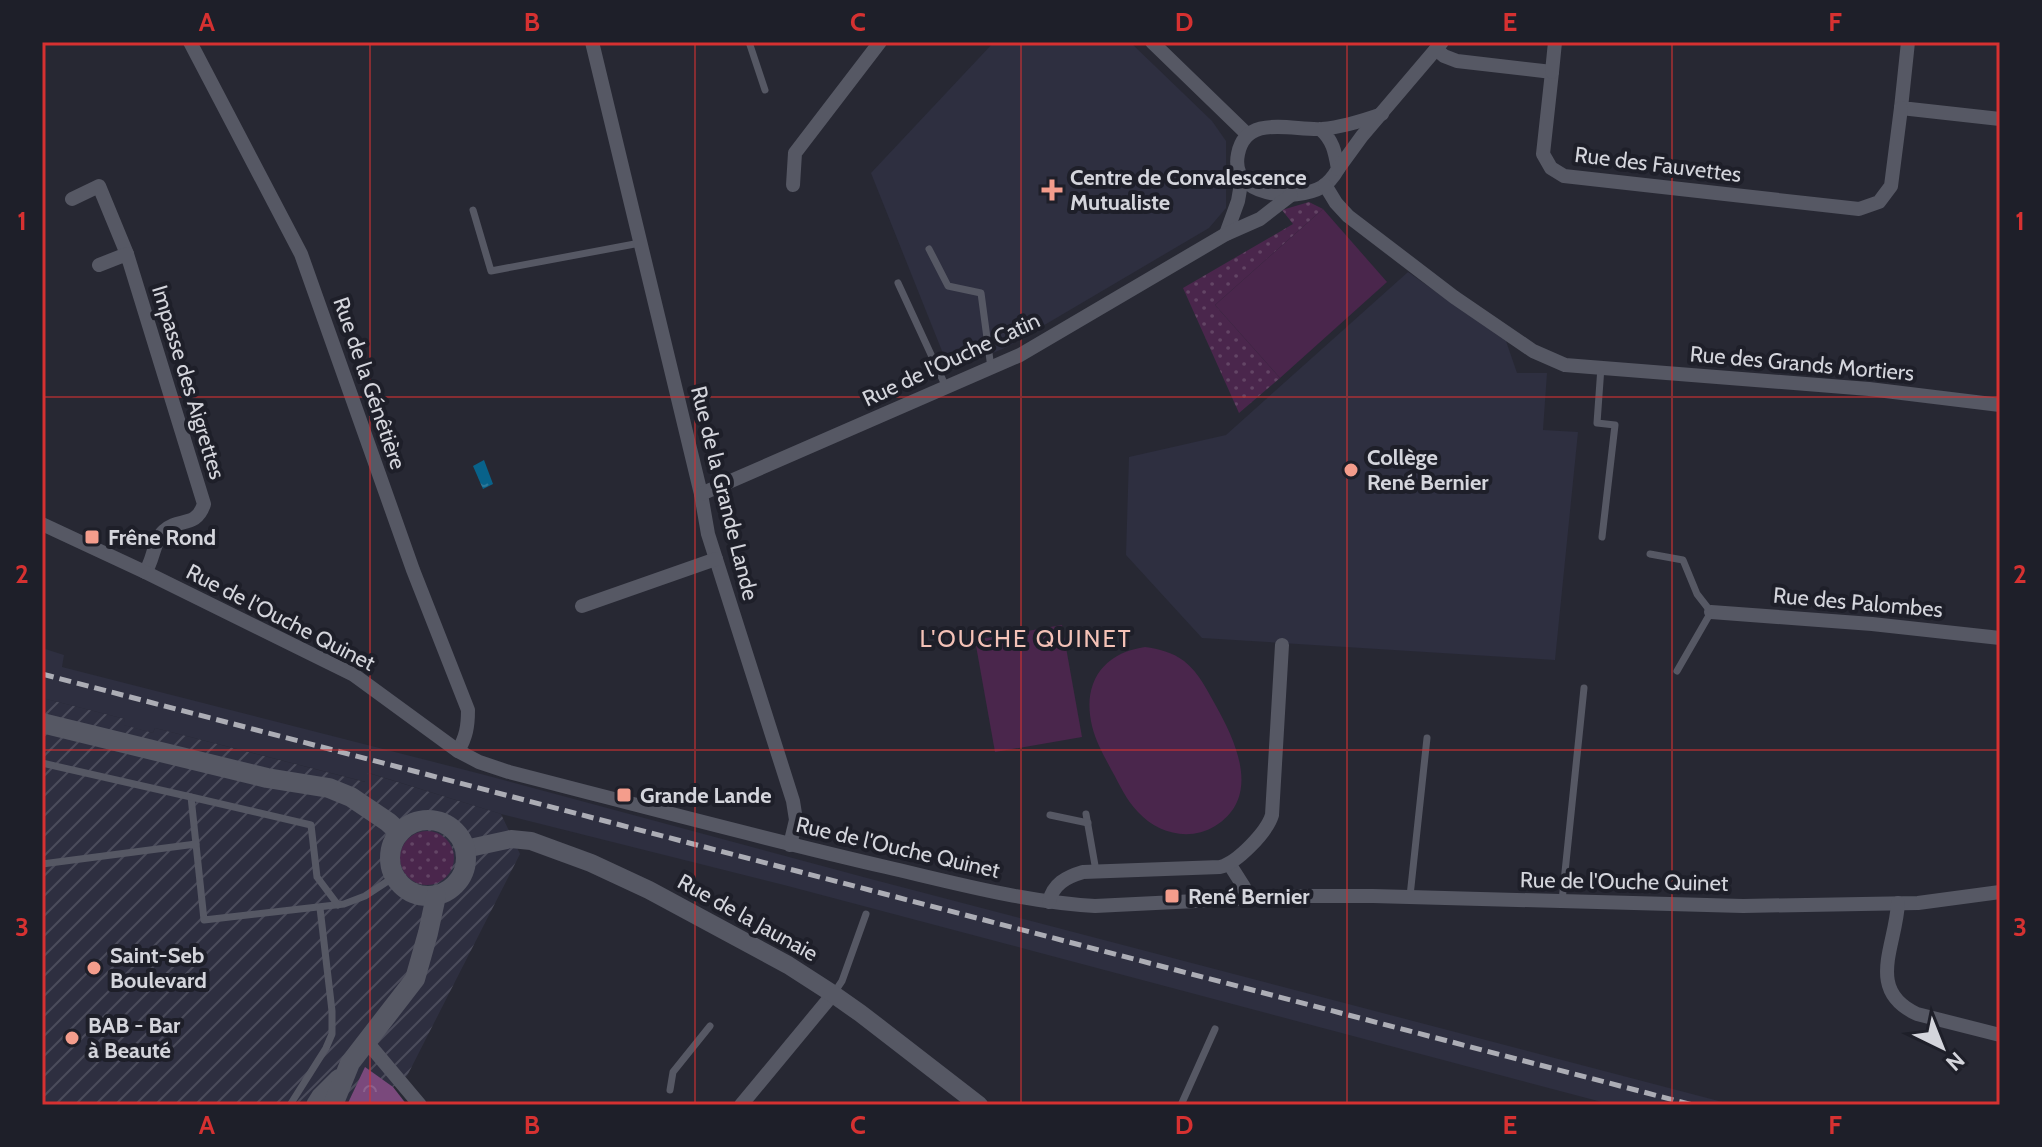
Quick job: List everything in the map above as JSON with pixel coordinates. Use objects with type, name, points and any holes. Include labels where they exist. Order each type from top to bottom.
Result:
[{"type":"main road","points":[[42,723],[267,778],[329,788],[351,797],[399,832]]},
{"type":"main road","points":[[433,819],[450,826],[457,832],[465,849],[467,858],[463,875],[452,888],[436,896],[412,893],[402,887],[394,877],[389,862],[394,839],[414,822],[433,819]]},
{"type":"main road","points":[[333,1105],[350,1063],[415,979],[436,896]]},
{"type":"main road","points":[[316,1105],[345,1074]]},
{"type":"street","name":"Rue de la Génêtière","points":[[190,42],[301,254],[413,570],[468,710],[468,728],[458,751]]},
{"type":"street","name":"Rue de la Grande Lande","points":[[592,42],[708,534],[793,801],[796,820],[790,845]]},
{"type":"street","points":[[793,185],[795,153],[880,42]]},
{"type":"street","points":[[1152,42],[1248,135]]},
{"type":"street","name":"Rue des Fauvettes","points":[[1555,42],[1543,154],[1551,168],[1564,176],[1859,209],[1879,202],[1891,186],[1908,42]]},
{"type":"street","points":[[1382,114],[1355,124],[1320,129],[1259,128],[1240,145],[1236,158],[1238,170],[1242,178],[1263,191],[1291,195],[1314,191],[1325,185],[1439,45],[1444,56],[1457,61],[1552,72]]},
{"type":"street","points":[[1901,108],[2000,119]]},
{"type":"street","points":[[1320,129],[1334,148],[1338,169]]},
{"type":"street","points":[[1226,234],[1238,201],[1242,178]]},
{"type":"street","name":"Rue des Grands Mortiers","points":[[1325,185],[1348,216],[1454,297],[1533,351],[1565,365],[1869,389],[2000,405]]},
{"type":"street","points":[[72,199],[99,186],[127,254],[99,265]]},
{"type":"street","name":"Rue de l'Ouche Catin","points":[[701,494],[1020,355],[1226,234],[1260,219],[1291,195]]},
{"type":"street","name":"Impasse des Aigrettes","points":[[127,254],[204,504],[201,514],[193,520],[163,531],[145,572]]},
{"type":"street","name":"Rue de l'Ouche Quinet","points":[[42,524],[354,675],[458,751],[479,762],[790,845],[995,892],[1049,902],[1113,906],[1304,896],[1410,896],[1743,906],[1936,901],[2000,892]]},
{"type":"street","points":[[582,606],[716,559]]},
{"type":"street","name":"Rue des Palombes","points":[[1711,612],[1872,624],[2000,638]]},
{"type":"street","points":[[1049,902],[1056,886],[1077,874],[1230,865],[1262,832],[1271,820],[1282,645]]},
{"type":"street","name":"Rue de la Jaunaie","points":[[465,849],[511,839],[531,841],[649,890],[788,965],[833,994],[979,1105]]},
{"type":"street","points":[[1230,865],[1244,887],[1246,899]]},
{"type":"street","points":[[1898,903],[1886,975],[1895,998],[1917,1014],[2000,1035]]},
{"type":"street","points":[[741,1105],[833,994]]},
{"type":"street","points":[[367,1042],[420,1105]]},
{"type":"lane","points":[[749,42],[765,90]]},
{"type":"lane","points":[[473,210],[491,271],[640,243]]},
{"type":"lane","points":[[929,249],[948,286],[981,293],[991,368]]},
{"type":"lane","points":[[898,283],[946,387]]},
{"type":"lane","points":[[1601,367],[1597,423],[1615,425],[1602,537]]},
{"type":"lane","points":[[1650,554],[1683,560],[1697,594],[1711,612],[1677,671]]},
{"type":"lane","points":[[1562,902],[1584,688]]},
{"type":"lane","points":[[1410,896],[1427,738]]},
{"type":"lane","points":[[42,763],[311,825],[317,877],[338,905]]},
{"type":"lane","points":[[191,797],[204,920],[338,905],[365,896],[394,877]]},
{"type":"lane","points":[[1086,814],[1096,871]]},
{"type":"lane","points":[[1050,815],[1088,823]]},
{"type":"lane","points":[[42,864],[196,844]]},
{"type":"lane","points":[[290,1105],[332,1034],[320,908]]},
{"type":"lane","points":[[833,994],[842,981],[866,914]]},
{"type":"lane","points":[[670,1090],[673,1072],[710,1026]]},
{"type":"lane","points":[[1181,1105],[1215,1029]]},
{"type":"shaded area","name":"Centre de Convalescence Mutualiste","points":[[994,42],[1130,42],[1212,121],[1226,141],[1226,208],[1209,228],[1007,347],[950,371],[871,173]]},
{"type":"shaded area","points":[[1309,202],[1323,209],[1215,305],[1280,378],[1239,413],[1183,288],[1293,224],[1282,210]]},
{"type":"shaded area","points":[[1323,209],[1387,282],[1280,378],[1215,305]]},
{"type":"shaded area","name":"Collège René Bernier","points":[[1408,272],[1506,341],[1517,373],[1547,373],[1543,430],[1578,432],[1555,660],[1202,638],[1126,555],[1129,457],[1226,435]]},
{"type":"shaded area","points":[[1062,625],[1082,737],[995,752],[975,640]]},
{"type":"shaded area","points":[[1145,647],[1175,655],[1194,671],[1224,720],[1237,752],[1241,769],[1238,800],[1229,814],[1215,826],[1195,834],[1164,830],[1134,807],[1103,754],[1094,732],[1090,697],[1099,673],[1117,656]]},
{"type":"shaded area","points":[[42,648],[64,655],[62,667],[481,774],[1734,1105],[1613,1105],[784,885],[501,814],[369,773],[366,782],[155,728],[153,733],[123,725],[125,719],[42,698]]},
{"type":"shaded area","points":[[42,698],[125,719],[124,725],[153,733],[155,728],[365,782],[368,773],[501,814],[520,854],[407,1076],[393,1087],[365,1068],[347,1105],[42,1105]]},
{"type":"shaded area","points":[[427,831],[446,839],[454,858],[446,877],[427,885],[408,877],[400,858],[408,839]]},
{"type":"green space","points":[[365,1067],[393,1087],[407,1105],[347,1105]]},
{"type":"water","points":[[484,460],[493,484],[483,489],[473,466]]},
{"type":"railway","points":[[42,674],[1693,1105]]},
{"type":"place","name":"Centre de Convalescence Mutualiste","points":[[1052,190]]},
{"type":"place","name":"Collège René Bernier","points":[[1351,470]]},
{"type":"place","name":"Frêne Rond","points":[[92,537]]},
{"type":"place","name":"Grande Lande","points":[[624,795]]},
{"type":"place","name":"René Bernier","points":[[1172,896]]},
{"type":"place","name":"Saint-Seb Boulevard","points":[[94,968]]},
{"type":"place","name":"BAB - Bar à Beauté","points":[[72,1038]]},
{"type":"district","name":"L'OUCHE QUINET","points":[[1026,639]]}]
